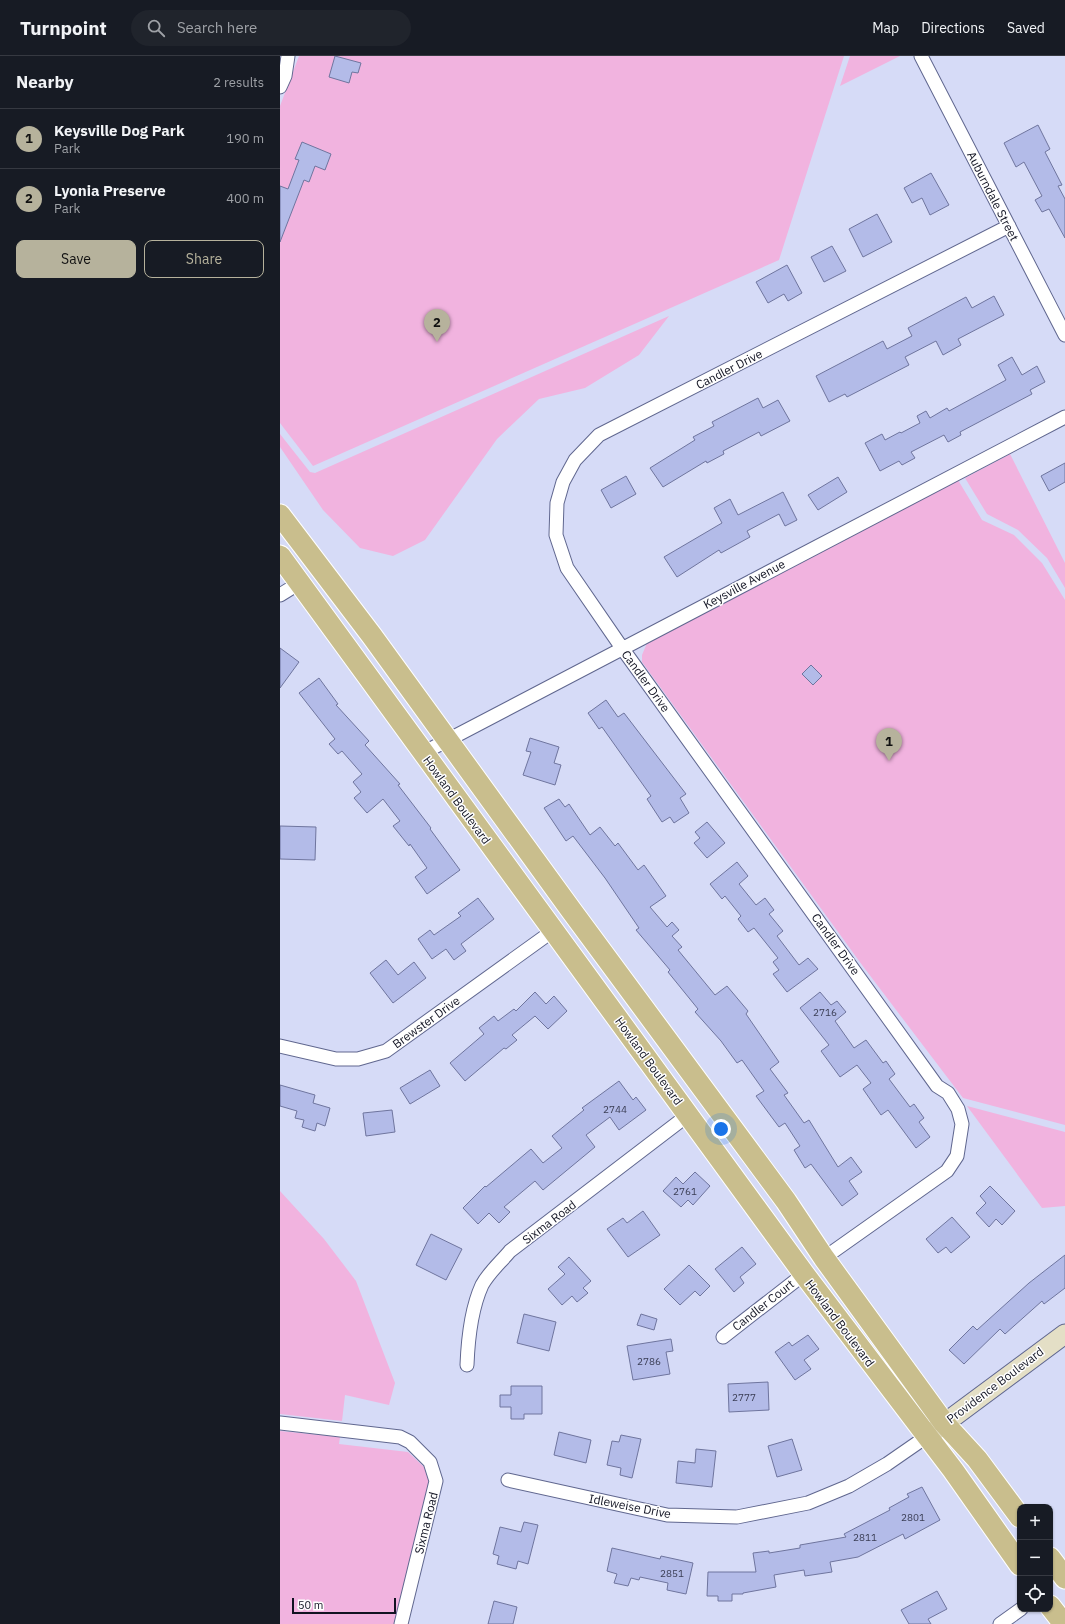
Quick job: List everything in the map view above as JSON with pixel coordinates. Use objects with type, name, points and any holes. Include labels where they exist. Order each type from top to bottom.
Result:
[{"type":"main road","name":"Howland Boulevard","points":[[280,515],[372,636],[446,739],[786,1200],[824,1258],[944,1423],[977,1459],[1017,1513]]},
{"type":"main road","name":"Howland Boulevard","points":[[280,556],[301,582],[423,753],[554,930],[804,1274],[926,1437],[953,1470],[1017,1561]]},
{"type":"main road","name":"Providence Boulevard","points":[[926,1437],[1065,1334]]},
{"type":"main road","points":[[1053,1562],[1065,1578]]},
{"type":"main road","points":[[1053,1610],[1064,1624]]},
{"type":"street","points":[[280,87],[285,76],[288,56]]},
{"type":"street","name":"Auburndale Street","points":[[921,56],[1065,335]]},
{"type":"street","name":"Candler Drive","points":[[824,1258],[946,1171],[957,1156],[962,1124],[958,1109],[948,1093],[937,1086],[622,648],[567,568],[556,535],[557,503],[563,482],[575,460],[599,435],[1009,226]]},
{"type":"street","name":"Keysville Avenue","points":[[423,753],[446,739],[1065,417]]},
{"type":"street","points":[[280,595],[301,582]]},
{"type":"street","name":"Brewster Drive","points":[[280,1046],[336,1059],[358,1059],[386,1051],[554,930]]},
{"type":"street","name":"Sixma Road","points":[[467,1365],[472,1317],[482,1285],[493,1270],[510,1252],[688,1115]]},
{"type":"street","name":"Candler Court","points":[[723,1337],[804,1274]]},
{"type":"street","name":"Sixma Road","points":[[280,1422],[358,1430],[400,1437],[410,1442],[430,1462],[436,1481],[401,1624]]},
{"type":"street","name":"Idleweise Drive","points":[[508,1480],[667,1514],[737,1517],[808,1503],[849,1486],[887,1464],[926,1437]]},
{"type":"street","points":[[1000,1624],[1017,1612]]},
{"type":"shaded area","points":[[299,56],[844,56],[779,260],[313,466],[280,423],[280,106]]},
{"type":"shaded area","points":[[850,56],[900,56],[840,86]]},
{"type":"shaded area","points":[[669,316],[639,355],[585,388],[539,399],[497,439],[425,540],[393,556],[360,548],[323,510],[280,447],[280,434],[310,472],[315,473]]},
{"type":"shaded area","points":[[1010,454],[1065,563],[1065,588],[1047,558],[1018,530],[987,514],[965,478]]},
{"type":"shaded area","points":[[958,480],[982,520],[1014,535],[1042,563],[1065,600],[1065,1125],[963,1098],[862,965],[642,662],[642,655],[647,643]]},
{"type":"shaded area","points":[[967,1106],[1065,1132],[1065,1206],[1042,1208]]},
{"type":"shaded area","points":[[280,1191],[324,1239],[356,1281],[395,1383],[389,1405],[345,1395],[342,1421],[280,1414]]},
{"type":"shaded area","points":[[280,1431],[340,1437],[339,1444],[408,1452],[424,1467],[429,1482],[394,1624],[280,1624]]},
{"type":"building","points":[[335,56],[361,63],[358,73],[352,72],[349,83],[329,77]]},
{"type":"building","points":[[1038,125],[1050,149],[1045,152],[1062,185],[1058,186],[1065,199],[1065,238],[1049,209],[1042,212],[1035,200],[1042,196],[1024,162],[1016,167],[1004,143]]},
{"type":"building","points":[[302,142],[331,154],[325,170],[315,166],[309,182],[304,180],[280,242],[280,186],[288,189],[299,160],[295,159]]},
{"type":"building","points":[[931,173],[949,205],[930,215],[922,198],[912,203],[904,188]]},
{"type":"building","points":[[877,214],[892,242],[863,257],[849,229]]},
{"type":"building","points":[[832,246],[846,271],[824,282],[811,257]]},
{"type":"building","points":[[787,265],[802,293],[788,301],[784,294],[768,303],[756,282]]},
{"type":"building","points":[[994,296],[1004,315],[958,339],[961,345],[943,355],[936,341],[905,357],[909,365],[847,397],[845,394],[829,402],[816,376],[883,341],[887,349],[912,336],[908,328],[966,297],[972,308]]},
{"type":"building","points":[[1012,357],[1022,375],[1037,366],[1045,382],[1030,390],[1032,394],[960,432],[961,435],[948,442],[944,435],[911,452],[915,458],[902,465],[899,461],[880,471],[865,443],[882,434],[885,440],[900,432],[901,433],[920,423],[917,416],[926,411],[930,418],[947,408],[949,411],[1006,380],[998,365]]},
{"type":"building","points":[[758,398],[763,408],[778,400],[790,421],[761,436],[759,432],[723,451],[724,454],[707,463],[706,461],[663,487],[650,468],[695,440],[693,437],[714,426],[712,422]]},
{"type":"building","points":[[1065,463],[1065,482],[1049,491],[1041,476]]},
{"type":"building","points":[[626,476],[636,494],[611,508],[601,490]]},
{"type":"building","points":[[838,477],[847,492],[818,510],[808,495]]},
{"type":"building","points":[[783,492],[797,520],[785,526],[779,514],[747,531],[750,537],[721,553],[719,550],[677,577],[664,557],[722,523],[714,508],[730,499],[738,515]]},
{"type":"building","points":[[280,648],[299,662],[280,688]]},
{"type":"building","points":[[811,665],[822,676],[813,685],[802,674]]},
{"type":"building","points":[[319,678],[338,704],[336,705],[369,741],[365,745],[400,784],[398,785],[431,828],[430,829],[460,870],[427,894],[415,877],[427,868],[410,844],[409,846],[393,826],[400,821],[383,799],[367,813],[354,798],[361,792],[353,782],[362,774],[342,751],[338,754],[329,744],[335,739],[299,693]]},
{"type":"building","points":[[606,700],[618,717],[624,713],[686,794],[680,798],[689,813],[674,823],[670,817],[662,822],[647,799],[651,796],[602,727],[599,729],[588,713]]},
{"type":"building","points":[[530,738],[559,747],[554,763],[561,765],[555,785],[523,775],[531,752],[526,751]]},
{"type":"building","points":[[559,799],[565,807],[569,804],[590,835],[600,827],[615,846],[618,843],[638,870],[644,865],[666,896],[650,907],[667,927],[672,922],[679,930],[672,936],[682,947],[678,950],[715,995],[727,986],[748,1011],[746,1014],[779,1062],[770,1069],[788,1093],[784,1095],[804,1123],[809,1120],[838,1167],[851,1157],[862,1172],[849,1181],[858,1194],[842,1206],[811,1164],[805,1168],[794,1150],[800,1146],[785,1123],[779,1127],[756,1096],[764,1091],[742,1060],[737,1063],[721,1041],[695,1012],[698,1009],[668,972],[670,970],[636,930],[639,928],[605,878],[573,836],[566,841],[544,808]]},
{"type":"building","points":[[707,822],[725,843],[707,858],[694,843],[700,838],[695,832]]},
{"type":"building","points":[[280,826],[316,827],[315,860],[280,859]]},
{"type":"building","points":[[737,862],[748,876],[739,884],[756,905],[765,898],[774,910],[769,914],[783,931],[777,936],[799,965],[808,958],[818,969],[787,992],[773,974],[779,970],[773,962],[778,958],[754,928],[748,932],[738,919],[741,916],[725,896],[722,899],[710,884]]},
{"type":"building","points":[[478,898],[494,919],[461,944],[466,951],[454,960],[446,949],[432,959],[418,939],[430,930],[434,935],[461,916],[458,913]]},
{"type":"building","points":[[386,960],[398,975],[414,962],[426,978],[393,1003],[370,973]]},
{"type":"building","points":[[535,992],[546,1004],[554,996],[567,1011],[548,1029],[535,1016],[512,1035],[517,1040],[506,1049],[504,1048],[465,1081],[450,1063],[484,1034],[479,1028],[494,1016],[498,1021],[514,1009],[516,1011]]},
{"type":"building","points":[[820,992],[831,1005],[837,1001],[846,1012],[835,1021],[854,1048],[866,1040],[883,1063],[886,1061],[895,1074],[889,1079],[910,1107],[914,1104],[924,1118],[919,1122],[930,1137],[916,1148],[888,1110],[881,1115],[863,1089],[871,1083],[857,1065],[840,1077],[821,1051],[829,1045],[800,1008]]},
{"type":"building","points":[[430,1070],[440,1086],[410,1104],[400,1088]]},
{"type":"building","points":[[619,1081],[633,1100],[636,1097],[646,1110],[619,1130],[610,1117],[586,1135],[595,1147],[543,1190],[535,1181],[504,1207],[510,1212],[499,1223],[489,1213],[478,1224],[463,1208],[485,1186],[486,1187],[531,1149],[543,1163],[562,1148],[552,1136],[584,1110],[582,1108]]},
{"type":"building","points":[[280,1085],[315,1095],[313,1103],[330,1108],[325,1126],[317,1123],[315,1131],[302,1127],[304,1120],[295,1118],[297,1111],[280,1106]]},
{"type":"building","points":[[392,1110],[395,1132],[366,1136],[363,1113]]},
{"type":"building","points":[[695,1172],[710,1186],[693,1205],[688,1200],[681,1207],[663,1191],[676,1177],[683,1184]]},
{"type":"building","points":[[990,1186],[1015,1211],[1002,1225],[996,1219],[989,1227],[976,1213],[986,1203],[980,1196]]},
{"type":"building","points":[[643,1211],[660,1235],[628,1257],[607,1229],[623,1218],[627,1223]]},
{"type":"building","points":[[952,1217],[970,1237],[951,1253],[946,1247],[938,1253],[926,1239]]},
{"type":"building","points":[[431,1234],[462,1249],[446,1280],[416,1265]]},
{"type":"building","points":[[742,1247],[756,1264],[740,1277],[744,1283],[734,1292],[715,1269]]},
{"type":"building","points":[[1065,1255],[1065,1288],[1044,1304],[1042,1301],[1005,1334],[1000,1329],[964,1364],[949,1350],[973,1326],[977,1330],[1029,1283]]},
{"type":"building","points":[[569,1257],[591,1281],[583,1288],[588,1293],[577,1302],[572,1296],[562,1305],[548,1289],[565,1274],[558,1267]]},
{"type":"building","points":[[689,1265],[710,1286],[700,1296],[695,1291],[680,1305],[664,1289]]},
{"type":"building","points":[[524,1314],[556,1322],[549,1351],[517,1343]]},
{"type":"building","points":[[641,1314],[657,1319],[654,1330],[637,1325]]},
{"type":"building","points":[[808,1335],[819,1349],[804,1360],[811,1369],[795,1380],[775,1352],[789,1342],[792,1346]]},
{"type":"building","points":[[671,1339],[673,1351],[666,1352],[670,1374],[633,1380],[627,1346]]},
{"type":"building","points":[[768,1382],[769,1410],[729,1412],[728,1384]]},
{"type":"building","points":[[511,1386],[542,1386],[542,1414],[524,1414],[524,1419],[511,1419],[511,1407],[500,1407],[500,1395],[511,1395]]},
{"type":"building","points":[[559,1432],[591,1440],[586,1463],[554,1455]]},
{"type":"building","points":[[621,1435],[641,1439],[632,1478],[620,1475],[621,1468],[607,1465],[612,1441],[619,1442]]},
{"type":"building","points":[[792,1439],[802,1470],[777,1477],[768,1446]]},
{"type":"building","points":[[696,1449],[716,1451],[712,1487],[676,1483],[678,1461],[695,1463]]},
{"type":"building","points":[[922,1487],[940,1520],[905,1539],[903,1534],[858,1557],[830,1562],[832,1572],[805,1576],[804,1570],[774,1575],[776,1587],[743,1594],[732,1594],[732,1601],[718,1601],[718,1596],[707,1596],[708,1572],[756,1572],[753,1553],[769,1551],[769,1553],[800,1548],[800,1545],[846,1537],[844,1534],[890,1510],[889,1508],[909,1497],[907,1494]]},
{"type":"building","points":[[524,1522],[538,1525],[528,1564],[518,1561],[516,1569],[497,1564],[499,1556],[493,1554],[500,1527],[521,1532]]},
{"type":"building","points":[[612,1548],[660,1559],[661,1556],[693,1563],[686,1594],[667,1590],[668,1583],[640,1577],[639,1580],[631,1578],[628,1586],[614,1583],[617,1574],[607,1571]]},
{"type":"building","points":[[937,1591],[947,1609],[928,1619],[931,1624],[909,1624],[901,1610]]},
{"type":"building","points":[[494,1601],[517,1607],[513,1624],[488,1624]]},
{"type":"place","name":"Lyonia Preserve","points":[[437,342]]},
{"type":"place","name":"Keysville Dog Park","points":[[889,761]]}]
